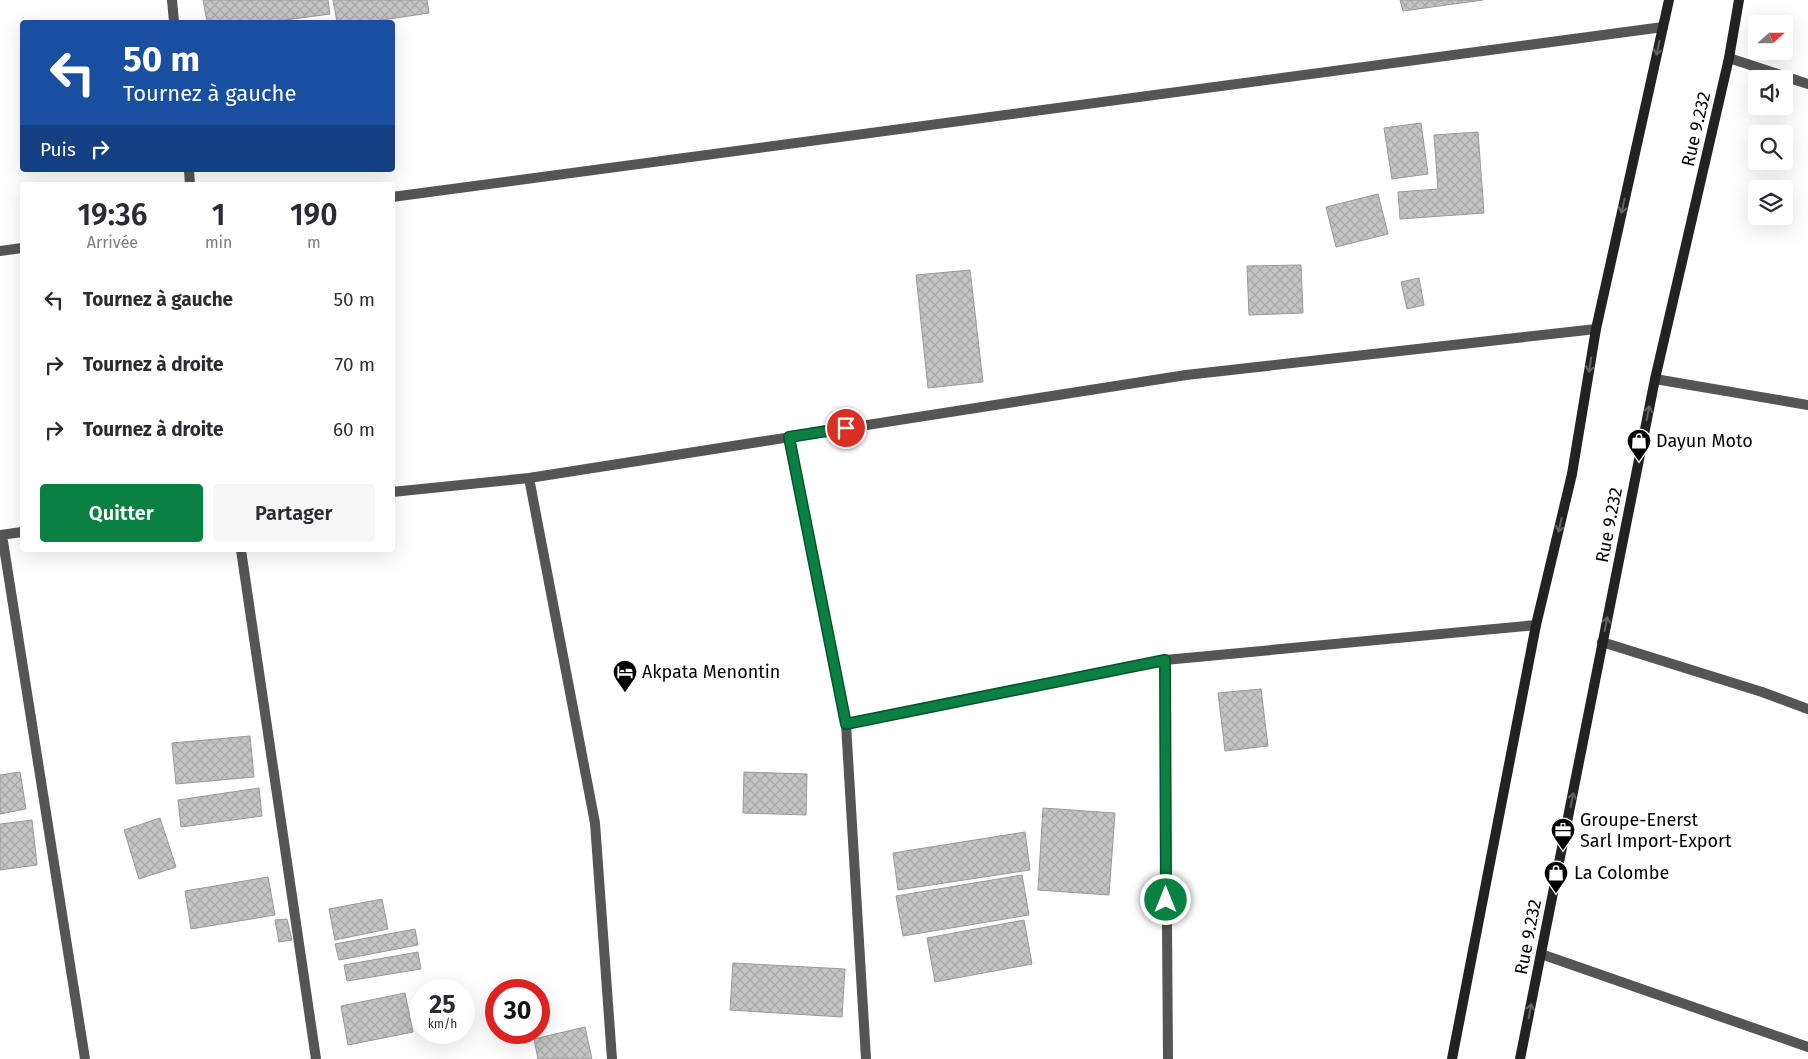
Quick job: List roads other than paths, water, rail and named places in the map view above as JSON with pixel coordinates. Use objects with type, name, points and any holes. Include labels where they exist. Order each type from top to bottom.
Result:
[{"type":"street","points":[[172,0],[174,20]]},
{"type":"street","points":[[1452,1059],[1536,625],[1572,474],[1596,328],[1669,0]]},
{"type":"street","name":"Rue 9.232","points":[[1520,1059],[1655,379],[1729,58],[1739,0]]},
{"type":"street","points":[[395,197],[1663,26]]},
{"type":"street","points":[[1729,58],[1808,84]]},
{"type":"street","points":[[0,251],[20,248]]},
{"type":"street","points":[[395,492],[529,478],[1186,375],[1596,328]]},
{"type":"street","points":[[1655,379],[1808,405]]},
{"type":"street","points":[[789,437],[846,724],[866,1059]]},
{"type":"street","points":[[529,478],[595,823],[612,1059]]},
{"type":"street","points":[[20,532],[1,535],[85,1059]]},
{"type":"street","points":[[241,552],[316,1059]]},
{"type":"street","points":[[846,724],[1165,660],[1536,625]]},
{"type":"street","points":[[1602,642],[1762,692],[1808,709]]},
{"type":"street","points":[[1165,660],[1168,1059]]},
{"type":"street","points":[[1541,954],[1808,1047]]},
{"type":"place","name":"Dayun Moto","points":[[1639,462]]},
{"type":"place","name":"Akpata Menontin","points":[[625,693]]},
{"type":"place","name":"Groupe-Enerst Sarl Import-Export","points":[[1563,851]]},
{"type":"place","name":"La Colombe","points":[[1556,894]]}]
